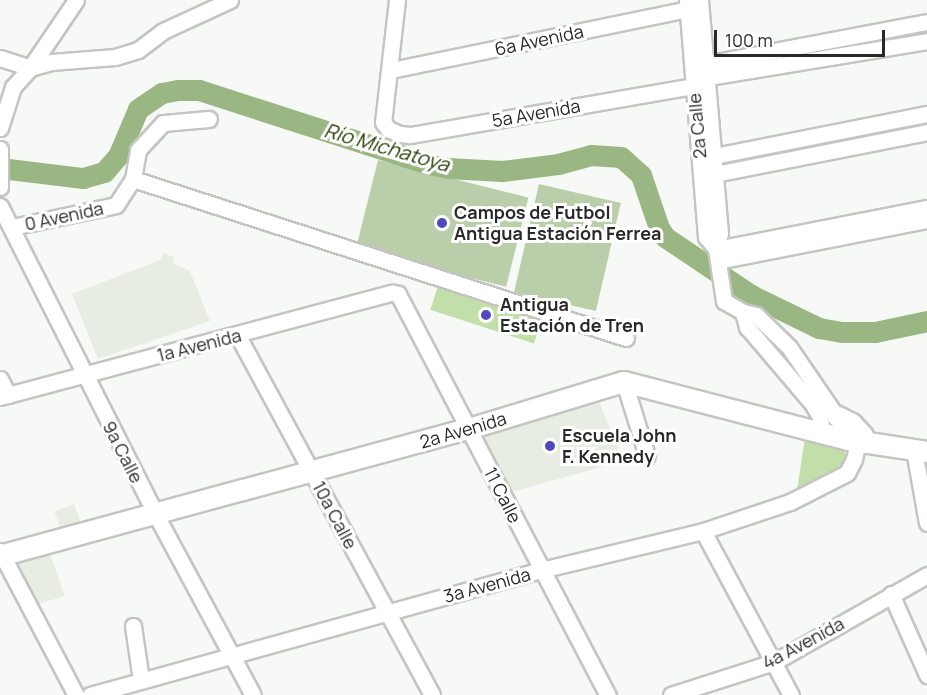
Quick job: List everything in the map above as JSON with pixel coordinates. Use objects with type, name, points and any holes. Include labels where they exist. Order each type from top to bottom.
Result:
[{"type":"main road","name":"2a Avenida","points":[[1,554],[156,516],[469,429],[624,382]]},
{"type":"main road","points":[[624,382],[857,442],[921,451]]},
{"type":"main road","points":[[838,417],[852,424],[862,436],[857,442]]},
{"type":"street","points":[[0,128],[13,87],[30,68],[76,0]]},
{"type":"street","points":[[0,58],[30,68],[51,62],[115,57],[138,50],[163,31],[230,0]]},
{"type":"street","points":[[391,70],[397,0]]},
{"type":"street","name":"6a Avenida","points":[[391,70],[691,3]]},
{"type":"street","name":"2a Calle","points":[[691,3],[698,75],[706,237],[717,259]]},
{"type":"street","name":"5a Avenida","points":[[391,70],[383,122],[388,129],[410,135],[698,75],[927,22]]},
{"type":"street","name":"5a Avenida","points":[[698,75],[927,41]]},
{"type":"street","name":"2a Calle","points":[[698,75],[714,156],[720,234],[717,259],[724,301],[743,312],[756,315],[789,347],[820,417],[822,433]]},
{"type":"street","points":[[714,156],[927,114]]},
{"type":"street","name":"0 Avenida","points":[[12,227],[116,205],[133,179],[138,150],[163,123],[209,119]]},
{"type":"street","points":[[715,174],[927,132]]},
{"type":"street","points":[[1,150],[1,185]]},
{"type":"street","points":[[133,179],[626,338]]},
{"type":"street","name":"9a Calle","points":[[0,206],[82,373],[253,695]]},
{"type":"street","points":[[717,259],[881,222],[927,208]]},
{"type":"street","points":[[881,222],[927,220]]},
{"type":"street","name":"1a Avenida","points":[[4,396],[82,373],[238,336],[392,293],[398,294]]},
{"type":"street","name":"11 Calle","points":[[398,294],[608,695]]},
{"type":"street","name":"10a Calle","points":[[238,336],[432,695]]},
{"type":"street","points":[[0,379],[4,396]]},
{"type":"street","points":[[624,382],[646,456]]},
{"type":"street","name":"2a Calle","points":[[805,383],[838,417]]},
{"type":"street","name":"3a Avenida","points":[[90,695],[541,570],[703,531],[790,502],[846,473],[854,459],[857,442]]},
{"type":"street","points":[[921,451],[927,523]]},
{"type":"street","points":[[703,531],[791,695]]},
{"type":"street","points":[[1,554],[76,695]]},
{"type":"street","name":"4a Avenida","points":[[671,695],[774,662],[927,575]]},
{"type":"street","points":[[891,594],[927,675]]},
{"type":"street","points":[[133,626],[141,680]]},
{"type":"shaded area","points":[[163,253],[174,257],[173,263],[190,271],[210,321],[98,359],[72,294],[160,260]]},
{"type":"shaded area","name":"Escuela John F. Kennedy","points":[[596,394],[623,461],[508,493],[474,430]]},
{"type":"shaded area","points":[[74,504],[82,526],[62,533],[54,511]]},
{"type":"shaded area","points":[[49,551],[65,596],[35,605],[13,561]]},
{"type":"green space","name":"Campos de Futbol Antigua Estación Ferrea","points":[[378,160],[528,197],[506,287],[356,249]]},
{"type":"green space","name":"Campos de Futbol Antigua Estación Ferrea","points":[[539,184],[621,203],[596,311],[514,292]]},
{"type":"building","name":"Antigua Estación de Tren","points":[[438,286],[542,320],[534,343],[430,310]]},
{"type":"building","points":[[805,437],[843,446],[847,459],[840,472],[797,491]]},
{"type":"waterway","name":"Río Michatoya","points":[[0,168],[83,178],[104,172],[118,156],[138,109],[162,93],[178,90],[199,90],[428,164],[448,168],[502,171],[558,164],[591,155],[621,157],[641,175],[659,228],[665,237],[751,295],[819,328],[842,332],[875,332],[927,321]]},
{"type":"place","name":"Campos de Futbol Antigua Estación Ferrea","points":[[442,223]]},
{"type":"place","name":"Antigua Estación de Tren","points":[[486,315]]},
{"type":"place","name":"Escuela John F. Kennedy","points":[[550,446]]}]
